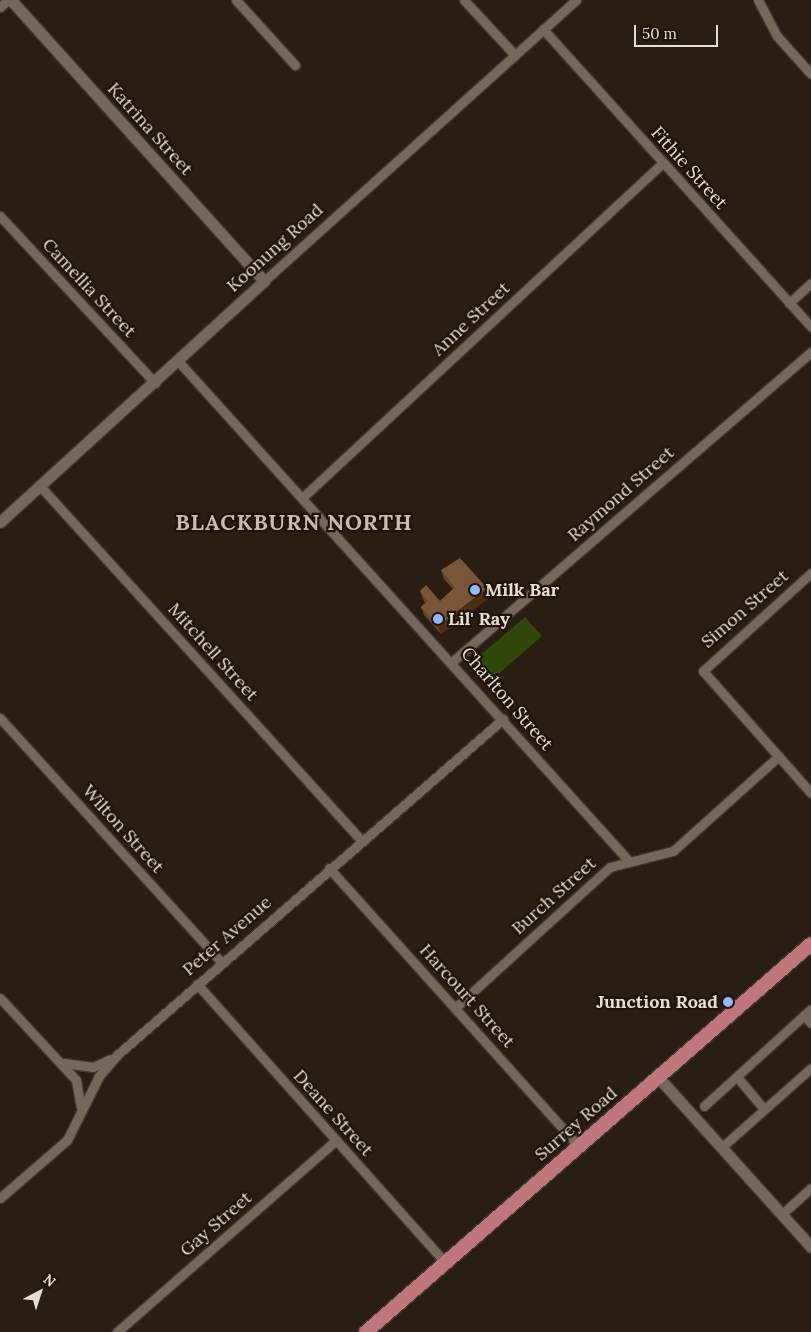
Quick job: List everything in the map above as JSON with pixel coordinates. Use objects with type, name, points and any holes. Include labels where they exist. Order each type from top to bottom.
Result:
[{"type":"main road","name":"Surrey Road","points":[[366,1332],[811,944]]},
{"type":"street","points":[[0,7],[9,0]]},
{"type":"street","name":"Katrina Street","points":[[9,0],[264,281]]},
{"type":"street","points":[[236,0],[295,66]]},
{"type":"street","points":[[464,0],[515,55]]},
{"type":"street","name":"Koonung Road","points":[[0,522],[576,0]]},
{"type":"street","points":[[758,0],[777,36],[811,74]]},
{"type":"street","name":"Fithie Street","points":[[544,29],[662,164],[811,327]]},
{"type":"street","name":"Anne Street","points":[[302,498],[662,164]]},
{"type":"street","name":"Camellia Street","points":[[0,216],[154,383]]},
{"type":"street","points":[[790,303],[811,283]]},
{"type":"street","name":"Raymond Street","points":[[453,661],[811,352]]},
{"type":"street","name":"Charlton Street","points":[[178,361],[453,661],[502,719],[628,860]]},
{"type":"street","name":"Mitchell Street","points":[[40,486],[361,840]]},
{"type":"street","name":"Simon Street","points":[[778,756],[703,671],[811,573]]},
{"type":"street","name":"Wilton Street","points":[[0,718],[221,962]]},
{"type":"street","name":"Peter Avenue","points":[[0,1198],[67,1140],[99,1076],[117,1055],[221,962],[502,719]]},
{"type":"street","points":[[778,756],[811,794]]},
{"type":"street","name":"Burch Street","points":[[456,1007],[610,868],[628,860],[673,851],[778,756]]},
{"type":"street","name":"Harcourt Street","points":[[329,868],[456,1007],[579,1147]]},
{"type":"street","name":"Deane Street","points":[[197,984],[446,1263]]},
{"type":"street","points":[[0,998],[61,1062],[81,1091],[81,1110]]},
{"type":"street","points":[[704,1106],[808,1012],[811,1023]]},
{"type":"street","points":[[61,1062],[93,1067],[117,1055]]},
{"type":"street","points":[[722,1147],[811,1068]]},
{"type":"street","points":[[658,1077],[811,1247]]},
{"type":"street","points":[[737,1077],[764,1109]]},
{"type":"street","name":"Gay Street","points":[[117,1332],[336,1140]]},
{"type":"street","points":[[782,1214],[811,1188]]},
{"type":"green space","points":[[525,617],[542,636],[487,684],[470,664]]},
{"type":"building","points":[[460,558],[487,588],[438,626],[421,607],[428,601],[420,591],[426,585],[440,601],[455,587],[441,570]]},
{"type":"place","name":"Milk Bar","points":[[475,590]]},
{"type":"place","name":"Lil' Ray","points":[[438,619]]},
{"type":"place","name":"Junction Road","points":[[728,1002]]},
{"type":"district","name":"BLACKBURN NORTH","points":[[294,523]]}]
